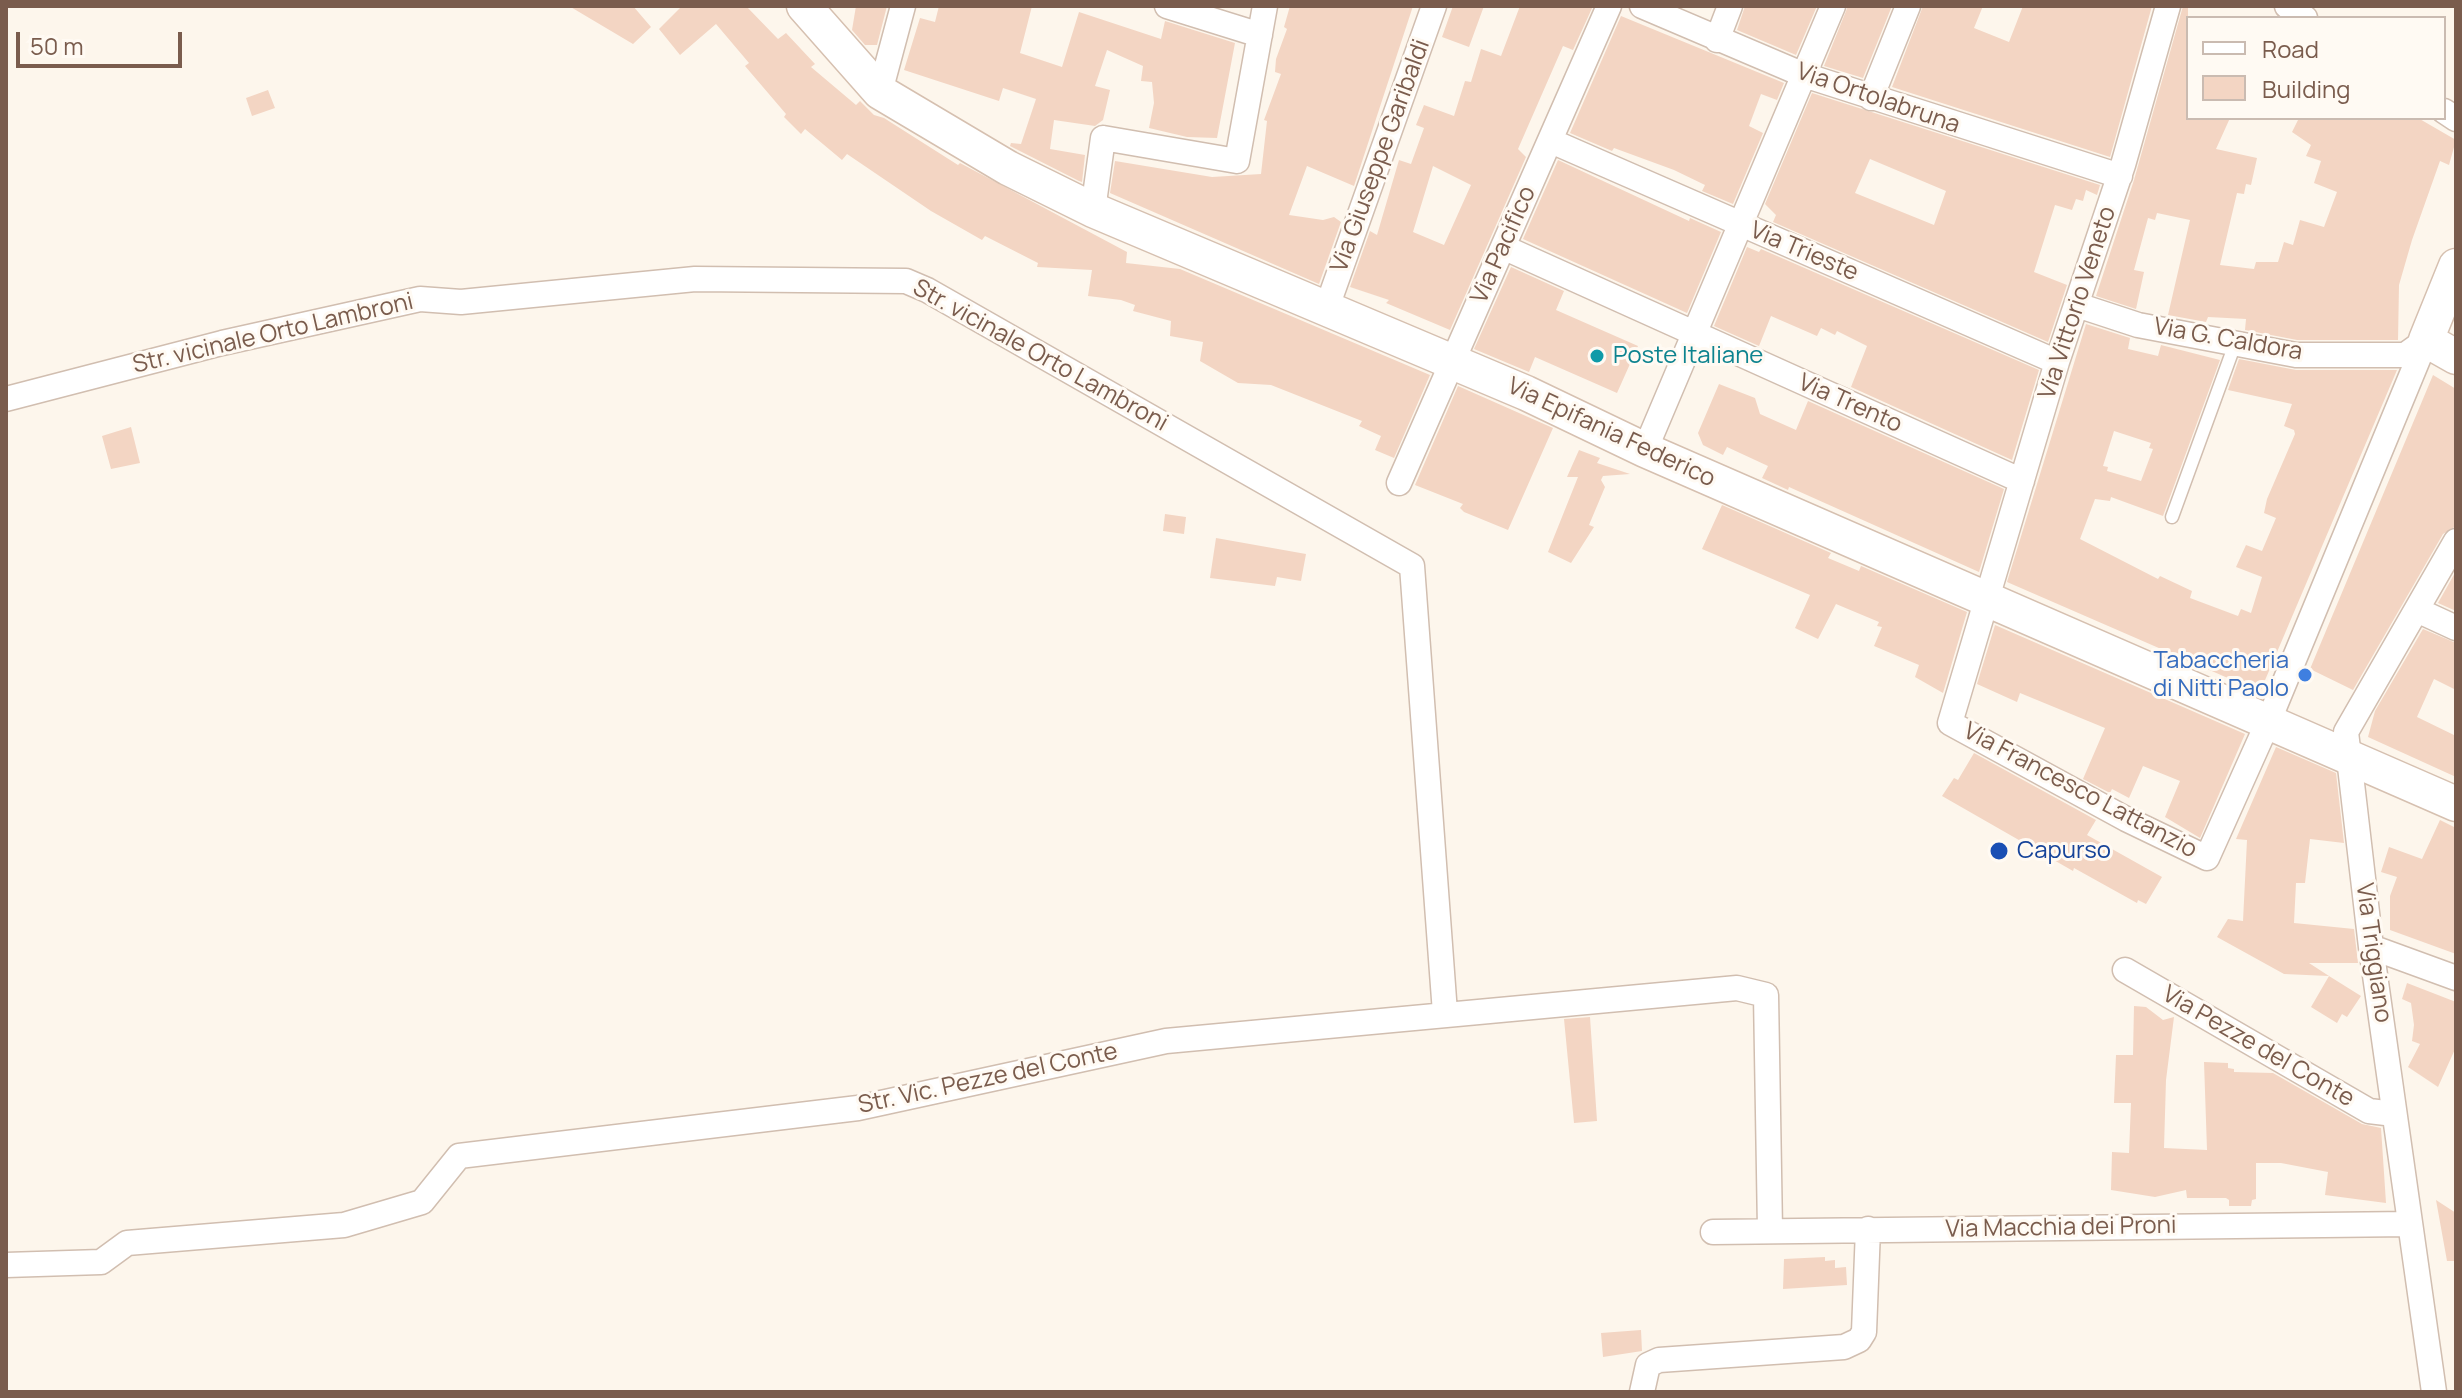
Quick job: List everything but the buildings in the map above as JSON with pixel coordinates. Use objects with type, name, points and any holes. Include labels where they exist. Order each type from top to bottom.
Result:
[{"type":"main road","name":"Via Epifania Federico","points":[[804,6],[880,92],[1008,168],[1093,210],[1452,361],[1645,450],[2456,804]]},
{"type":"main road","points":[[2456,266],[2426,340],[2456,357]]},
{"type":"street","points":[[880,92],[903,6]]},
{"type":"street","points":[[1167,6],[1260,35]]},
{"type":"street","points":[[1093,210],[1103,138],[1237,161],[1265,6]]},
{"type":"street","name":"Via Giuseppe Garibaldi","points":[[1327,307],[1434,6]]},
{"type":"street","name":"Via Pacifico","points":[[1399,483],[1609,6]]},
{"type":"street","name":"Via Ortolabruna","points":[[1642,6],[1804,75],[2120,176]]},
{"type":"street","points":[[1717,40],[1730,6]]},
{"type":"street","points":[[1645,450],[1833,6]]},
{"type":"street","points":[[1871,98],[1908,6]]},
{"type":"street","name":"Via Vittorio Veneto","points":[[1987,600],[2057,362],[2120,176],[2168,6]]},
{"type":"street","name":"Via Trieste","points":[[1551,141],[2057,362]]},
{"type":"street","name":"Via Trento","points":[[1503,247],[2022,481]]},
{"type":"street","name":"Str. vicinale Orto Lambroni","points":[[6,399],[222,343],[420,299],[461,302],[695,279],[906,281],[927,290],[1412,566],[1445,1013]]},
{"type":"street","name":"Via G. Caldora","points":[[2077,305],[2138,325],[2296,355],[2405,355],[2426,340]]},
{"type":"street","name":"Via Francesco Lattanzio","points":[[1987,600],[1950,723],[2126,819],[2207,858],[2269,720],[2426,340]]},
{"type":"street","name":"Via Triggiano","points":[[2434,1392],[2371,947],[2346,732],[2456,541]]},
{"type":"street","points":[[2417,610],[2456,628]]},
{"type":"street","points":[[2371,947],[2456,978]]},
{"type":"street","name":"Via Pezze del Conte","points":[[2125,970],[2369,1111],[2394,1114]]},
{"type":"street","name":"Str. Vic. Pezze del Conte","points":[[6,1265],[101,1262],[127,1243],[344,1225],[422,1202],[459,1156],[858,1108],[1166,1041],[1737,988],[1766,995],[1770,1230]]},
{"type":"street","name":"Via Macchia dei Proni","points":[[1713,1232],[2410,1224]]},
{"type":"street","points":[[1642,1392],[1648,1365],[1659,1360],[1844,1347],[1859,1340],[1864,1332],[1868,1229]]},
{"type":"lane","points":[[2172,517],[2235,344]]},
{"type":"place","name":"Poste Italiane","points":[[1597,356]]},
{"type":"place","name":"Tabaccheria di Nitti Paolo","points":[[2305,675]]},
{"type":"place","name":"Capurso","points":[[1999,851]]}]
